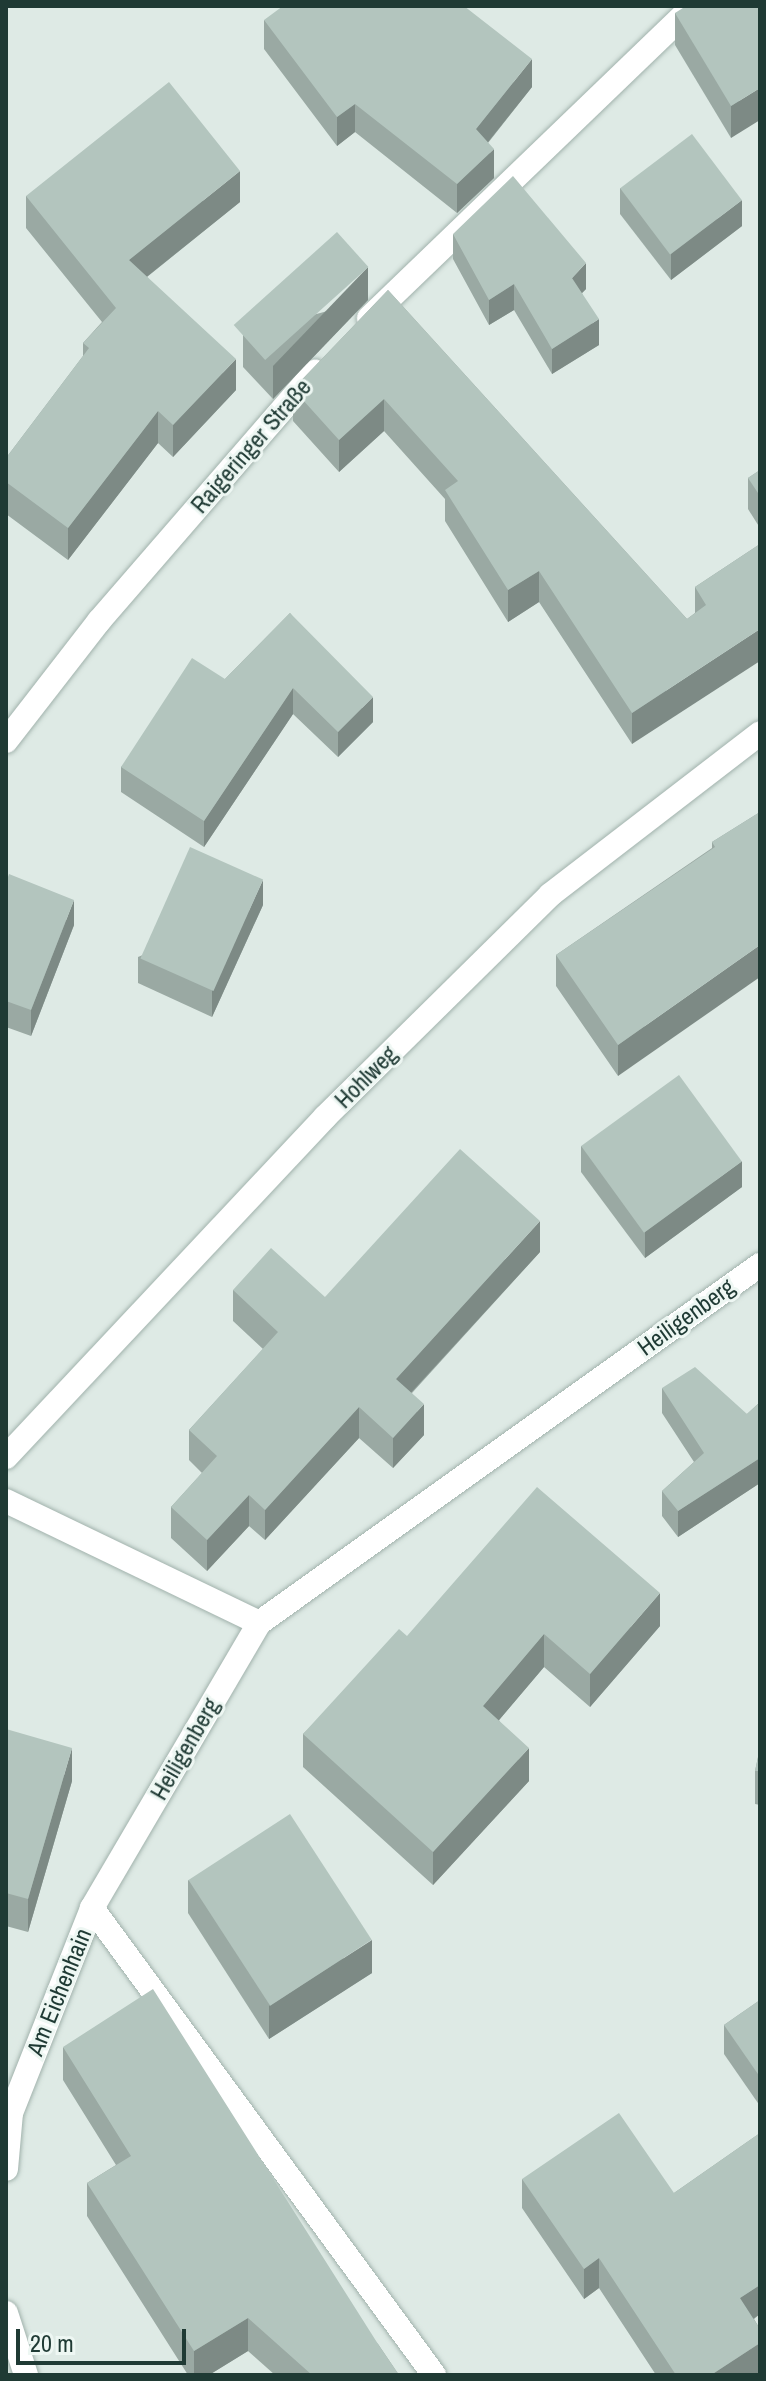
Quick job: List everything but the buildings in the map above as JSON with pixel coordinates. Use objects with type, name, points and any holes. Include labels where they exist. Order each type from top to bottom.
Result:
[{"type":"street","points":[[356,331],[693,6]]},
{"type":"street","name":"Raigeringer Straße","points":[[6,741],[99,621],[333,353]]},
{"type":"street","name":"Hohlweg","points":[[6,1457],[325,1117],[550,895],[760,733]]},
{"type":"street","name":"Heiligenberg","points":[[92,1908],[259,1623],[760,1265]]},
{"type":"street","points":[[6,1501],[259,1623]]},
{"type":"street","points":[[92,1908],[434,2375]]},
{"type":"street","name":"Am Eichenhain","points":[[6,2169],[11,2113],[92,1908]]},
{"type":"street","points":[[6,2313],[26,2375]]}]
